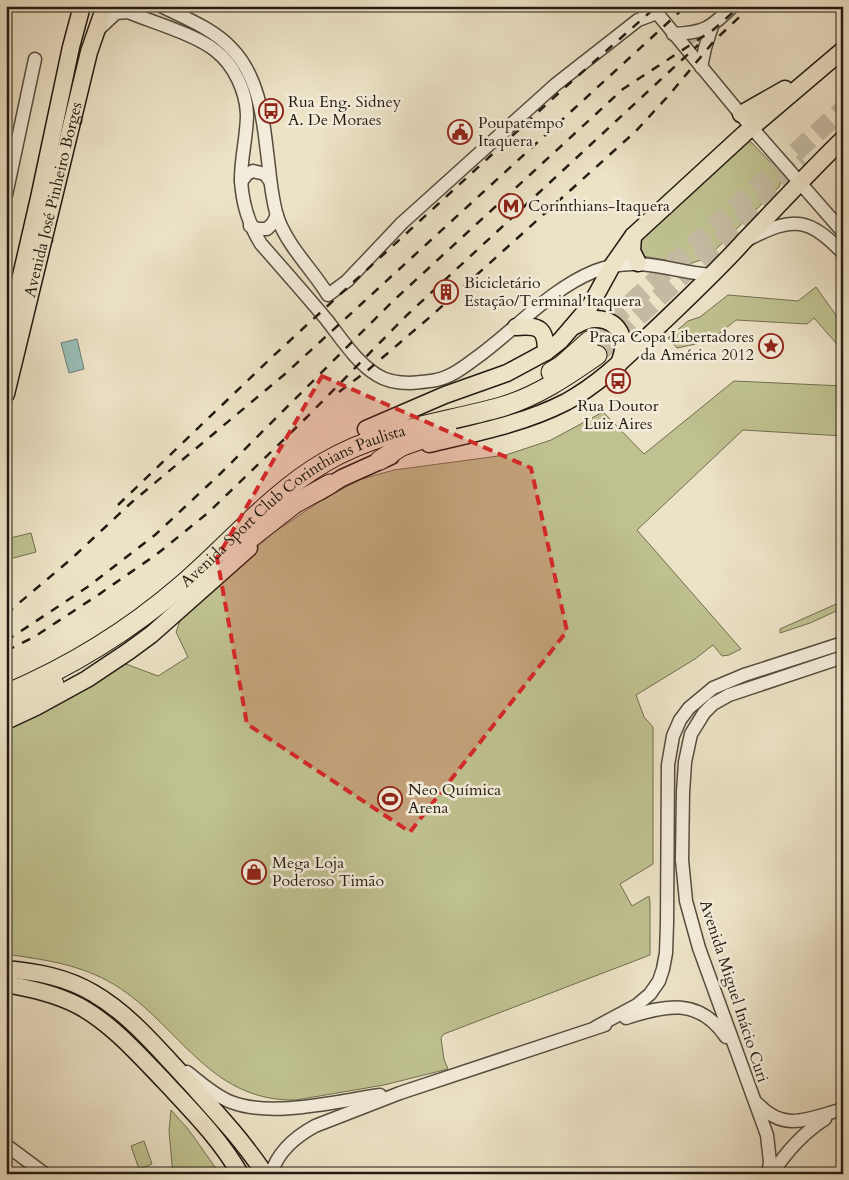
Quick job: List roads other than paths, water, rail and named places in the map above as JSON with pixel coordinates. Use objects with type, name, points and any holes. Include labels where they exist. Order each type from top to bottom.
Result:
[{"type":"highway","name":"Avenida Sport Club Corinthians Paulista","points":[[6,683],[76,648],[114,624],[171,580],[232,523],[281,481],[328,449],[366,429],[512,392],[545,376],[593,348],[543,390],[501,407],[424,424],[380,437],[323,463],[277,496],[143,620],[99,656],[30,698],[7,708]]},
{"type":"highway","points":[[380,460],[402,446],[501,407]]},
{"type":"highway","points":[[183,584],[217,564],[294,504],[330,484]]},
{"type":"main road","name":"Avenida José Pinheiro Borges","points":[[6,341],[39,198],[74,31],[82,6]]},
{"type":"main road","name":"Avenida José Pinheiro Borges","points":[[6,394],[91,44],[105,6]]},
{"type":"main road","points":[[74,31],[75,42],[78,48],[91,44]]},
{"type":"main road","name":"Avenida Sport Club Corinthians Paulista","points":[[366,429],[445,395],[523,366],[560,341],[590,306],[612,266],[633,236],[811,75],[843,50]]},
{"type":"main road","points":[[741,114],[795,82],[811,75]]},
{"type":"main road","name":"Avenida Sport Club Corinthians Paulista","points":[[7,708],[36,707],[87,679],[129,651],[152,634],[261,537],[330,484],[380,460],[538,414],[566,402],[591,386],[619,364],[711,275],[799,182],[843,139]]},
{"type":"main road","points":[[633,236],[632,251],[638,263]]},
{"type":"main road","points":[[573,328],[580,322],[594,319],[607,320],[614,324],[619,330],[623,342],[619,364]]},
{"type":"main road","points":[[516,327],[530,326],[542,330],[545,335],[546,352]]},
{"type":"main road","points":[[6,969],[37,972],[54,976],[92,992],[122,1012],[163,1054],[195,1083],[265,1174]]},
{"type":"main road","points":[[6,984],[51,994],[78,1006],[103,1023],[148,1064],[210,1131],[240,1174]]},
{"type":"street","points":[[161,6],[202,26],[215,35],[233,49],[243,66],[258,98],[270,182],[277,215],[294,248],[328,294],[347,281],[402,224],[555,85],[638,20],[657,12],[673,34],[752,128],[843,232]]},
{"type":"street","points":[[673,34],[691,34],[712,26],[733,6]]},
{"type":"street","points":[[91,44],[102,25],[112,16],[126,9],[215,50],[231,68],[241,88],[247,112],[241,162],[241,182],[250,226],[261,244],[353,353],[376,375],[382,378],[405,383],[436,380],[462,368],[550,299],[584,276],[612,266],[638,263],[711,275]]},
{"type":"street","points":[[701,67],[712,26]]},
{"type":"street","points":[[6,195],[10,149],[35,59]]},
{"type":"street","points":[[241,182],[253,170],[265,174],[270,182]]},
{"type":"street","points":[[250,226],[258,229],[267,229],[274,223],[277,215]]},
{"type":"street","points":[[745,241],[779,225],[798,222],[820,232],[843,253]]},
{"type":"street","points":[[596,1027],[637,1005],[650,994],[659,981],[663,969],[666,953],[667,923],[668,765],[673,736],[680,720],[689,708],[713,688],[744,675],[843,643]]},
{"type":"street","name":"Avenida Miguel Inácio Curi","points":[[841,1109],[798,1122],[773,1117],[752,1098],[698,948],[686,901],[682,860],[685,762],[691,734],[704,713],[713,704],[729,695],[843,657]]},
{"type":"street","points":[[271,1174],[282,1153],[292,1140],[315,1126],[400,1093],[654,1008],[667,1006],[683,1007],[700,1013],[714,1022],[735,1052]]},
{"type":"street","points":[[195,1083],[230,1102],[247,1107],[268,1109],[298,1107],[400,1093]]},
{"type":"street","points":[[752,1098],[767,1135],[770,1162],[768,1174]]},
{"type":"street","name":"Avenida Miguel Inácio Curi","points":[[772,1174],[782,1157],[802,1136],[818,1123],[841,1109]]},
{"type":"street","points":[[6,1145],[45,1174]]},
{"type":"water","points":[[77,339],[84,369],[69,373],[61,343]]},
{"type":"tunnel","points":[[691,33],[690,41],[697,50],[705,48]]},
{"type":"tunnel","points":[[589,341],[843,109]]},
{"type":"tunnel","points":[[597,355],[805,162]]},
{"type":"railway","points":[[118,505],[271,358],[562,90],[657,6]]},
{"type":"railway","points":[[6,614],[70,560],[132,502],[285,374],[686,6]]},
{"type":"railway","points":[[6,641],[89,586],[155,535],[221,473],[393,301],[623,89],[713,30],[740,6]]},
{"type":"railway","points":[[339,392],[430,317],[636,131],[714,41],[751,6]]},
{"type":"railway","points":[[6,651],[34,637],[98,595],[157,554],[209,512],[307,417],[406,316],[698,45]]},
{"type":"place","name":"Rua Eng. Sidney A. De Moraes","points":[[271,111]]},
{"type":"place","name":"Poupatempo Itaquera","points":[[460,132]]},
{"type":"place","name":"Corinthians-Itaquera","points":[[511,206]]},
{"type":"place","name":"Bicicletário Estação/Terminal Itaquera","points":[[446,292]]},
{"type":"place","name":"Praça Copa Libertadores da América 2012","points":[[771,346]]},
{"type":"place","name":"Rua Doutor Luiz Aires","points":[[618,381]]},
{"type":"place","name":"Neo Química Arena","points":[[390,799]]},
{"type":"place","name":"Mega Loja Poderoso Timão","points":[[254,872]]}]
